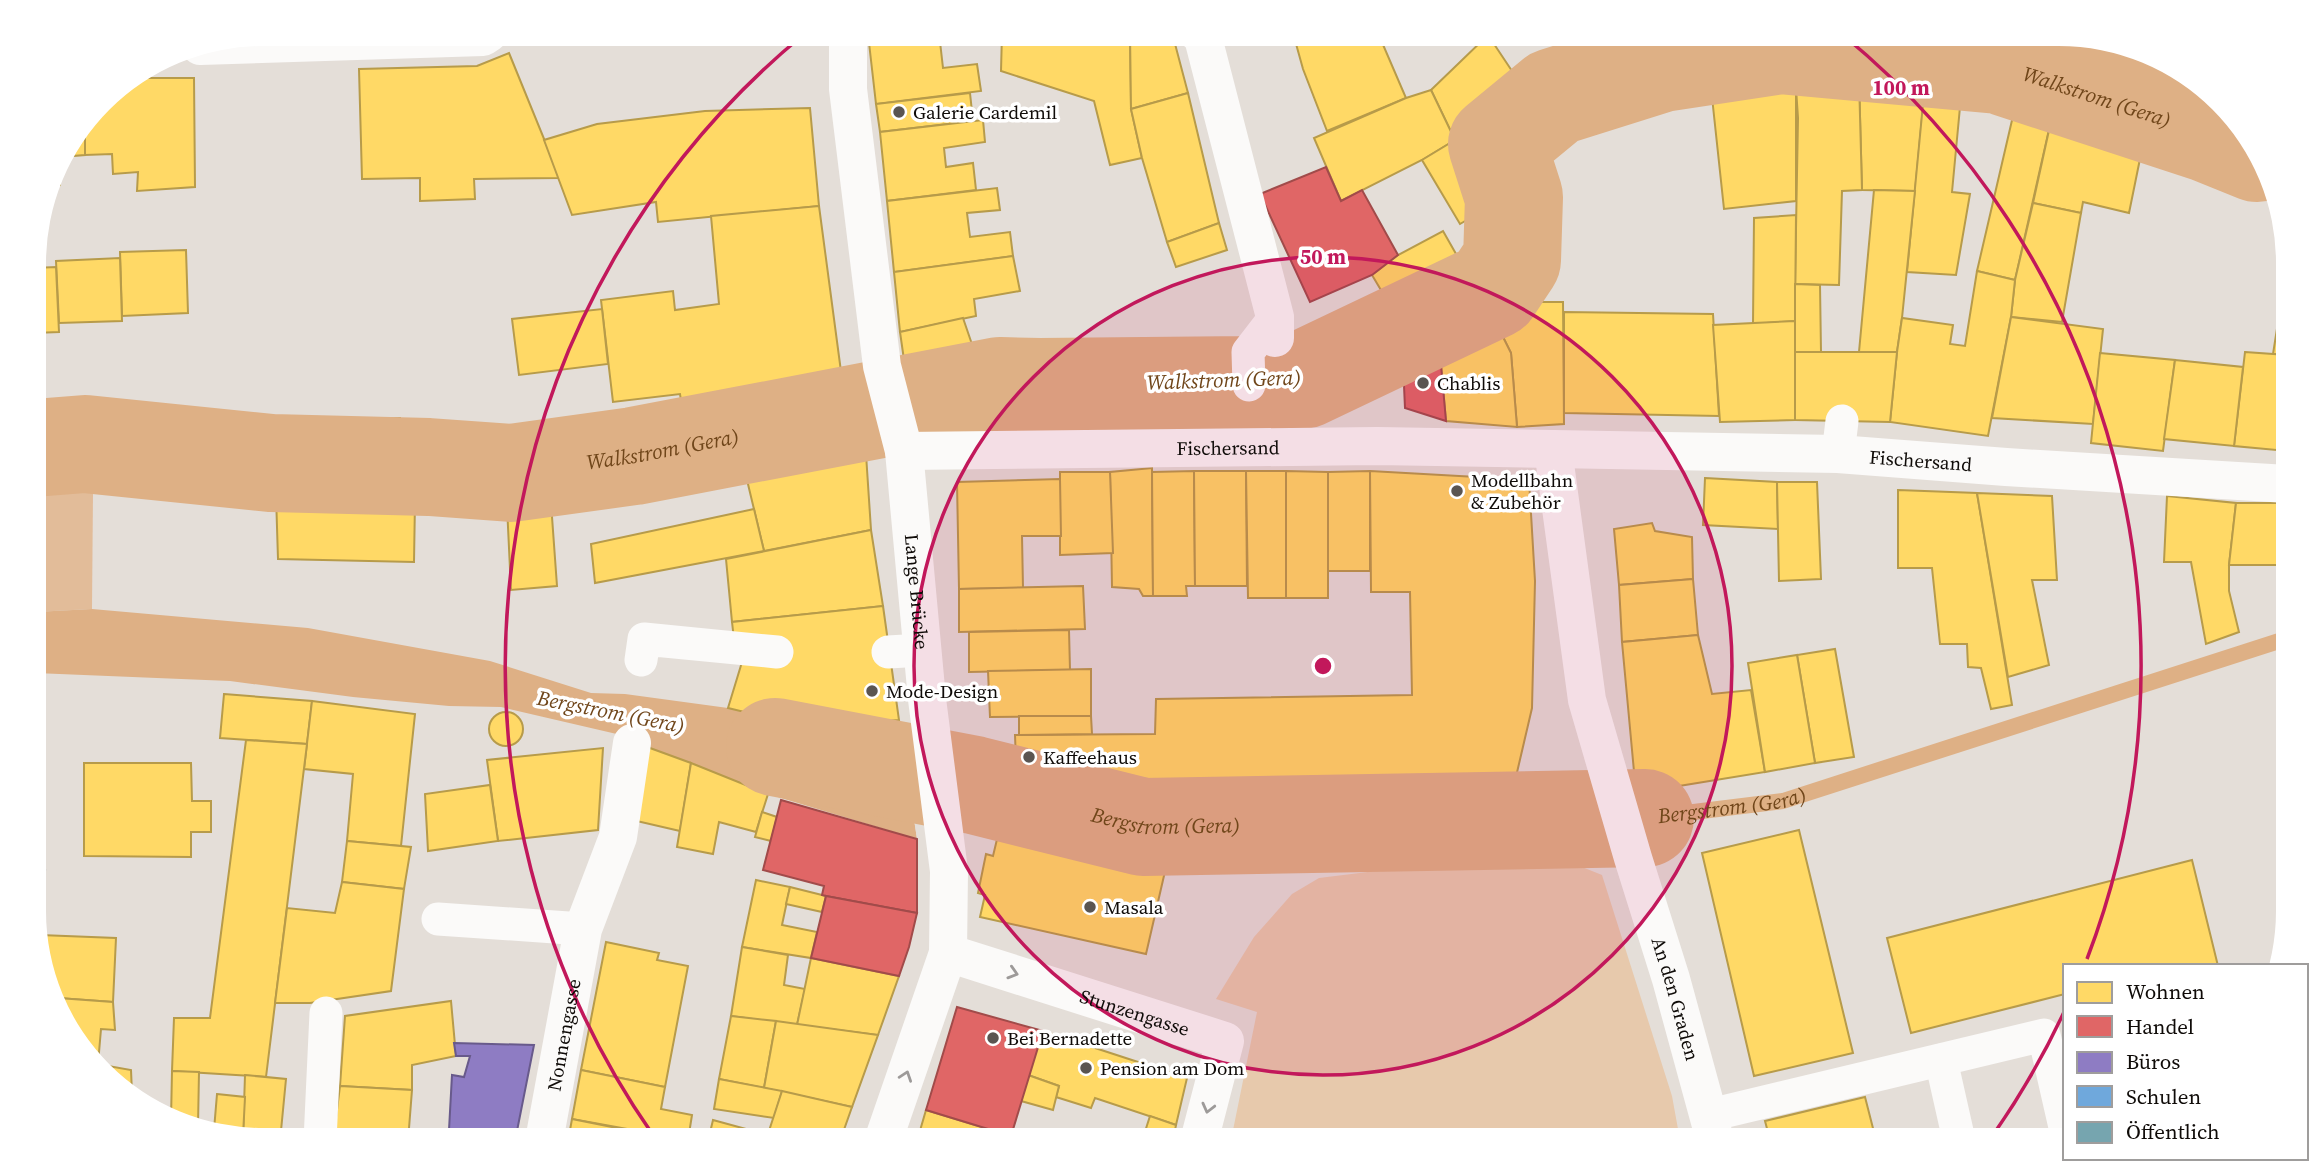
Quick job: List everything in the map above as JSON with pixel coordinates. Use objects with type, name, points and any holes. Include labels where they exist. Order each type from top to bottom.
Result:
[{"type":"street","name":"Lange Brücke","points":[[848,46],[848,89],[882,366],[901,441],[906,651],[929,715],[949,870],[948,953],[887,1128]]},
{"type":"street","points":[[1205,46],[1275,328]]},
{"type":"street","name":"Fischersand","points":[[901,441],[1553,449],[1840,438],[2007,467],[2276,483]]},
{"type":"street","name":"An den Graden","points":[[1553,449],[1587,700],[1713,1127]]},
{"type":"street","name":"Nonnengasse","points":[[546,1128],[583,929],[618,837],[632,743]]},
{"type":"street","name":"Stunzengasse","points":[[948,953],[1225,1041],[1202,1128]]},
{"type":"lane","points":[[1249,385],[1248,352],[1275,328]]},
{"type":"lane","points":[[641,660],[644,639],[777,652]]},
{"type":"lane","points":[[438,919],[583,929]]},
{"type":"lane","points":[[321,1128],[326,1013]]},
{"type":"lane","points":[[1713,1127],[1941,1060],[2044,1035],[2063,1118]]},
{"type":"lane","points":[[1941,1060],[1956,1128]]},
{"type":"shaded area","points":[[46,493],[93,493],[92,609],[46,611]]},
{"type":"shaded area","points":[[1577,865],[1602,875],[1672,1096],[1678,1128],[1233,1128],[1257,1012],[1216,999],[1254,937],[1292,894],[1319,878],[1384,870]]},
{"type":"water","points":[[92,609],[308,628],[490,661],[591,693],[625,694],[728,708],[807,727],[899,720],[917,839],[768,794],[621,735],[501,707],[449,706],[353,697],[230,681],[46,673],[46,611]]},
{"type":"pier","points":[[899,720],[902,720],[920,838],[917,839]]},
{"type":"building: Wohnen","points":[[869,46],[940,46],[943,68],[977,64],[981,91],[876,104]]},
{"type":"building: Wohnen","points":[[1002,46],[1130,46],[1131,109],[1142,158],[1110,165],[1094,101],[1001,71]]},
{"type":"building: Wohnen","points":[[1130,46],[1176,46],[1188,93],[1131,109]]},
{"type":"building: Wohnen","points":[[1297,46],[1384,46],[1406,98],[1327,131]]},
{"type":"building: Wohnen","points":[[1477,46],[1495,46],[1520,83],[1455,140],[1431,90]]},
{"type":"building: Wohnen","points":[[2033,46],[2088,47],[2116,53],[2147,64],[2146,76]]},
{"type":"building: Wohnen","points":[[509,53],[560,178],[474,179],[475,199],[420,201],[420,178],[362,179],[359,69],[477,66]]},
{"type":"building: Wohnen","points":[[1926,75],[1915,191],[1862,190],[1859,79]]},
{"type":"building: Wohnen","points":[[149,78],[194,78],[195,187],[137,191],[138,172],[113,174],[112,154],[85,155],[85,138],[90,130],[119,99],[142,82]]},
{"type":"building: Wohnen","points":[[1859,79],[1862,190],[1842,191],[1839,285],[1795,284],[1798,118],[1796,88]]},
{"type":"building: Wohnen","points":[[1796,88],[1796,201],[1724,209],[1712,97]]},
{"type":"building: Wohnen","points":[[1431,90],[1455,140],[1341,201],[1314,138]]},
{"type":"building: Wohnen","points":[[970,93],[973,121],[880,132],[876,104]]},
{"type":"building: Wohnen","points":[[1188,93],[1219,223],[1167,242],[1142,158],[1131,109]]},
{"type":"building: Wohnen","points":[[2016,103],[2053,112],[2015,280],[1977,271]]},
{"type":"building: Wohnen","points":[[1923,104],[1960,107],[1952,192],[1970,194],[1956,275],[1907,272]]},
{"type":"building: Wohnen","points":[[810,108],[819,206],[658,222],[656,202],[572,215],[544,140],[597,124],[705,111]]},
{"type":"building: Wohnen","points":[[2053,112],[2142,149],[2129,213],[2083,202],[2081,213],[2033,203]]},
{"type":"building: Wohnen","points":[[983,120],[985,142],[944,148],[946,167],[973,163],[976,190],[887,201],[880,132]]},
{"type":"building: Wohnen","points":[[85,138],[85,155],[74,156]]},
{"type":"building: Wohnen","points":[[1455,140],[1494,204],[1460,224],[1422,160]]},
{"type":"building: Wohnen","points":[[997,188],[1000,210],[967,213],[970,237],[1010,232],[1013,256],[894,272],[887,201]]},
{"type":"building: Wohnen","points":[[1874,190],[1915,191],[1897,352],[1859,352]]},
{"type":"building: Wohnen","points":[[2033,203],[2081,213],[2062,322],[2011,317],[2015,280]]},
{"type":"building: Wohnen","points":[[819,206],[842,379],[682,406],[680,394],[613,402],[601,300],[673,291],[675,310],[719,304],[711,216]]},
{"type":"building: Wohnen","points":[[1796,215],[1795,321],[1753,324],[1754,218]]},
{"type":"building: Wohnen","points":[[1219,223],[1227,250],[1176,267],[1167,242]]},
{"type":"building: Wohnen","points":[[1443,231],[1468,275],[1397,317],[1372,275],[1398,255]]},
{"type":"building: Wohnen","points":[[186,250],[188,313],[122,316],[120,252]]},
{"type":"building: Wohnen","points":[[1013,256],[1020,291],[974,299],[976,316],[900,332],[894,272]]},
{"type":"building: Wohnen","points":[[120,258],[122,321],[59,323],[56,261]]},
{"type":"building: Wohnen","points":[[46,267],[56,267],[59,332],[46,333]]},
{"type":"building: Wohnen","points":[[1977,271],[2015,280],[2011,317],[1988,436],[1890,422],[1902,318],[1953,325],[1950,344],[1965,346]]},
{"type":"building: Wohnen","points":[[1795,284],[1820,285],[1821,352],[1795,352]]},
{"type":"building: Wohnen","points":[[1528,302],[1563,302],[1564,424],[1517,427],[1511,353],[1498,327],[1526,323]]},
{"type":"building: Wohnen","points":[[602,309],[608,364],[519,375],[512,319]]},
{"type":"building: Wohnen","points":[[1564,312],[1713,314],[1719,416],[1564,413]]},
{"type":"building: Wohnen","points":[[2011,317],[2103,329],[2093,424],[1992,418]]},
{"type":"building: Wohnen","points":[[963,318],[976,356],[906,374],[900,332]]},
{"type":"building: Wohnen","points":[[1795,321],[1795,420],[1720,422],[1713,325]]},
{"type":"building: Wohnen","points":[[1498,327],[1511,353],[1517,427],[1446,421],[1440,354]]},
{"type":"building: Wohnen","points":[[1795,352],[1897,352],[1890,422],[1795,420]]},
{"type":"building: Wohnen","points":[[2245,352],[2276,354],[2276,450],[2234,446]]},
{"type":"building: Wohnen","points":[[2100,353],[2175,360],[2163,451],[2091,443]]},
{"type":"building: Wohnen","points":[[2175,360],[2243,367],[2234,446],[2164,439]]},
{"type":"building: Wohnen","points":[[400,418],[404,499],[375,498],[370,420]]},
{"type":"building: Wohnen","points":[[866,454],[871,530],[764,551],[747,480]]},
{"type":"building: Wohnen","points":[[1152,468],[1153,596],[1143,596],[1139,589],[1112,587],[1110,472]]},
{"type":"building: Wohnen","points":[[1194,471],[1195,586],[1186,586],[1187,596],[1153,596],[1152,472]]},
{"type":"building: Wohnen","points":[[1194,471],[1246,471],[1247,586],[1195,586]]},
{"type":"building: Wohnen","points":[[1246,471],[1286,471],[1286,598],[1248,598]]},
{"type":"building: Wohnen","points":[[1286,471],[1328,472],[1328,598],[1286,598]]},
{"type":"building: Wohnen","points":[[1370,471],[1370,571],[1328,571],[1328,472]]},
{"type":"building: Wohnen","points":[[1370,471],[1529,480],[1535,581],[1532,708],[1515,781],[1490,781],[1490,797],[1205,799],[1206,809],[1155,809],[1155,796],[1118,790],[1118,798],[1083,789],[1016,762],[1015,735],[1155,734],[1156,699],[1412,695],[1410,592],[1371,592]]},
{"type":"building: Wohnen","points":[[1060,472],[1110,472],[1113,553],[1060,555]]},
{"type":"building: Wohnen","points":[[1705,478],[1777,482],[1778,529],[1703,525]]},
{"type":"building: Wohnen","points":[[1060,479],[1061,536],[1022,536],[1023,588],[959,589],[957,482]]},
{"type":"building: Wohnen","points":[[1777,482],[1817,482],[1821,579],[1779,581]]},
{"type":"building: Wohnen","points":[[1898,490],[1977,493],[2012,705],[1991,709],[1981,668],[1968,667],[1967,644],[1940,644],[1932,568],[1898,568]]},
{"type":"building: Wohnen","points":[[1977,493],[2052,496],[2057,580],[2032,580],[2049,665],[2008,677]]},
{"type":"building: Wohnen","points":[[276,495],[415,501],[414,562],[278,559]]},
{"type":"building: Wohnen","points":[[2167,496],[2236,503],[2229,591],[2239,632],[2206,644],[2191,562],[2164,562]]},
{"type":"building: Wohnen","points":[[551,503],[557,586],[511,590],[507,506]]},
{"type":"building: Wohnen","points":[[2236,503],[2276,503],[2276,565],[2229,565]]},
{"type":"building: Wohnen","points":[[754,509],[764,551],[595,583],[591,544]]},
{"type":"building: Wohnen","points":[[1652,523],[1655,531],[1692,537],[1693,579],[1619,585],[1614,529]]},
{"type":"building: Wohnen","points":[[871,530],[883,606],[732,622],[726,559]]},
{"type":"building: Wohnen","points":[[1693,579],[1698,635],[1622,642],[1619,585]]},
{"type":"building: Wohnen","points":[[1083,586],[1085,629],[959,632],[959,589]]},
{"type":"building: Wohnen","points":[[883,606],[899,720],[807,727],[728,708],[742,662],[734,639],[732,622]]},
{"type":"building: Wohnen","points":[[1069,630],[1070,670],[969,672],[969,632]]},
{"type":"building: Wohnen","points":[[1698,635],[1712,694],[1751,690],[1765,772],[1636,793],[1622,642]]},
{"type":"building: Wohnen","points":[[1835,649],[1854,757],[1815,763],[1797,655]]},
{"type":"building: Wohnen","points":[[1797,655],[1815,763],[1765,772],[1748,663]]},
{"type":"building: Wohnen","points":[[1091,669],[1091,716],[990,717],[988,671]]},
{"type":"building: Wohnen","points":[[224,694],[312,701],[307,744],[220,738]]},
{"type":"building: Wohnen","points":[[312,701],[415,714],[401,846],[347,841],[353,774],[304,769]]},
{"type":"building: Wohnen","points":[[506,712],[518,717],[523,729],[518,741],[506,746],[494,741],[489,729],[494,717]]},
{"type":"building: Wohnen","points":[[1019,716],[1091,716],[1092,734],[1019,735]]},
{"type":"building: Wohnen","points":[[246,740],[307,744],[266,1077],[172,1071],[174,1018],[210,1018]]},
{"type":"building: Wohnen","points":[[639,744],[691,763],[680,831],[628,819]]},
{"type":"building: Wohnen","points":[[603,748],[598,830],[498,841],[487,760]]},
{"type":"building: Wohnen","points":[[84,763],[191,763],[192,801],[211,801],[211,832],[191,832],[191,857],[84,856]]},
{"type":"building: Wohnen","points":[[691,763],[768,794],[756,832],[719,822],[713,854],[677,847]]},
{"type":"building: Wohnen","points":[[490,785],[498,841],[428,851],[425,794]]},
{"type":"building: Wohnen","points":[[762,812],[777,817],[771,841],[755,837]]},
{"type":"building: Wohnen","points":[[1799,830],[1853,1053],[1754,1076],[1702,853]]},
{"type":"building: Wohnen","points":[[999,831],[1166,867],[1146,954],[980,917],[985,895],[978,893],[986,854],[993,856]]},
{"type":"building: Wohnen","points":[[347,841],[411,847],[404,889],[342,882]]},
{"type":"building: Wohnen","points":[[2192,860],[2218,964],[2063,964],[2063,995],[1911,1033],[1887,938]]},
{"type":"building: Wohnen","points":[[756,880],[790,887],[782,925],[817,932],[811,958],[742,947]]},
{"type":"building: Wohnen","points":[[342,882],[404,889],[391,991],[310,1003],[275,1003],[287,908],[335,913]]},
{"type":"building: Wohnen","points":[[790,887],[826,896],[822,912],[786,904]]},
{"type":"building: Wohnen","points":[[47,935],[116,938],[113,1002],[64,998],[53,968]]},
{"type":"building: Wohnen","points":[[606,942],[659,953],[657,960],[688,966],[665,1087],[581,1070]]},
{"type":"building: Wohnen","points":[[742,947],[788,955],[784,985],[805,989],[797,1025],[731,1016]]},
{"type":"building: Wohnen","points":[[811,958],[899,976],[878,1035],[797,1025]]},
{"type":"building: Wohnen","points":[[64,998],[113,1002],[115,1030],[101,1029],[99,1055],[82,1032]]},
{"type":"building: Wohnen","points":[[451,1001],[456,1056],[412,1065],[412,1090],[340,1086],[345,1016]]},
{"type":"building: Wohnen","points":[[731,1016],[776,1021],[764,1088],[719,1079]]},
{"type":"building: Wohnen","points":[[776,1021],[878,1035],[852,1107],[764,1088]]},
{"type":"building: Wohnen","points":[[1043,1031],[1187,1078],[1176,1125],[1095,1098],[1091,1108],[1056,1097],[1059,1086],[1028,1075]]},
{"type":"building: Wohnen","points":[[110,1066],[131,1070],[132,1084]]},
{"type":"building: Wohnen","points":[[581,1070],[665,1087],[661,1109],[692,1115],[690,1128],[622,1128],[572,1119]]},
{"type":"building: Wohnen","points":[[172,1071],[199,1072],[198,1118],[171,1108]]},
{"type":"building: Wohnen","points":[[245,1075],[286,1079],[281,1128],[243,1127]]},
{"type":"building: Wohnen","points":[[1028,1075],[1059,1086],[1053,1110],[1021,1101]]},
{"type":"building: Wohnen","points":[[719,1079],[782,1091],[774,1118],[714,1109]]},
{"type":"building: Wohnen","points":[[340,1086],[412,1090],[409,1128],[335,1128]]},
{"type":"building: Wohnen","points":[[782,1091],[852,1107],[845,1128],[770,1128]]},
{"type":"building: Wohnen","points":[[217,1094],[245,1097],[243,1127],[215,1123]]},
{"type":"building: Wohnen","points":[[1865,1097],[1873,1128],[1767,1128],[1765,1121]]},
{"type":"building: Wohnen","points":[[926,1110],[985,1128],[921,1128]]},
{"type":"building: Wohnen","points":[[1150,1116],[1176,1125],[1175,1128],[1146,1128]]},
{"type":"building: Wohnen","points":[[572,1119],[617,1128],[570,1128]]},
{"type":"building: Wohnen","points":[[713,1120],[742,1128],[711,1128]]},
{"type":"building: Handel","points":[[1326,167],[1341,201],[1362,190],[1398,255],[1372,275],[1310,302],[1260,194]]},
{"type":"building: Handel","points":[[1440,354],[1446,421],[1405,408],[1403,363]]},
{"type":"building: Handel","points":[[781,800],[917,839],[917,913],[822,895],[824,886],[763,870]]},
{"type":"building: Handel","points":[[826,896],[917,913],[899,976],[811,958]]},
{"type":"building: Handel","points":[[957,1007],[1043,1031],[1013,1128],[985,1128],[926,1110]]},
{"type":"building: Büros","points":[[454,1043],[534,1045],[518,1128],[449,1128],[452,1075],[464,1077],[470,1056],[456,1056]]},
{"type":"waterway","name":"Walkstrom (Gera)","points":[[46,447],[85,444],[271,463],[429,467],[511,473],[634,456],[1000,386],[1249,385],[1303,380],[1492,290],[1512,260],[1514,197],[1497,144],[1554,97],[1662,63],[1774,46]]},
{"type":"waterway","name":"Walkstrom (Gera)","points":[[1792,46],[1999,65],[2243,147]]},
{"type":"waterway","name":"Bergstrom (Gera)","points":[[1645,818],[1783,801],[2276,642]]},
{"type":"waterway","name":"Bergstrom (Gera)","points":[[775,747],[974,785],[1143,827],[1645,818]]},
{"type":"place","name":"Galerie Cardemil","points":[[899,112]]},
{"type":"place","name":"Chablis","points":[[1423,383]]},
{"type":"place","name":"Modellbahn & Zubehör","points":[[1457,491]]},
{"type":"place","name":"Mode-Design","points":[[872,691]]},
{"type":"place","name":"Kaffeehaus","points":[[1029,757]]},
{"type":"place","name":"Masala","points":[[1090,907]]},
{"type":"place","name":"Bei Bernadette","points":[[993,1038]]},
{"type":"place","name":"Pension am Dom","points":[[1086,1068]]}]
